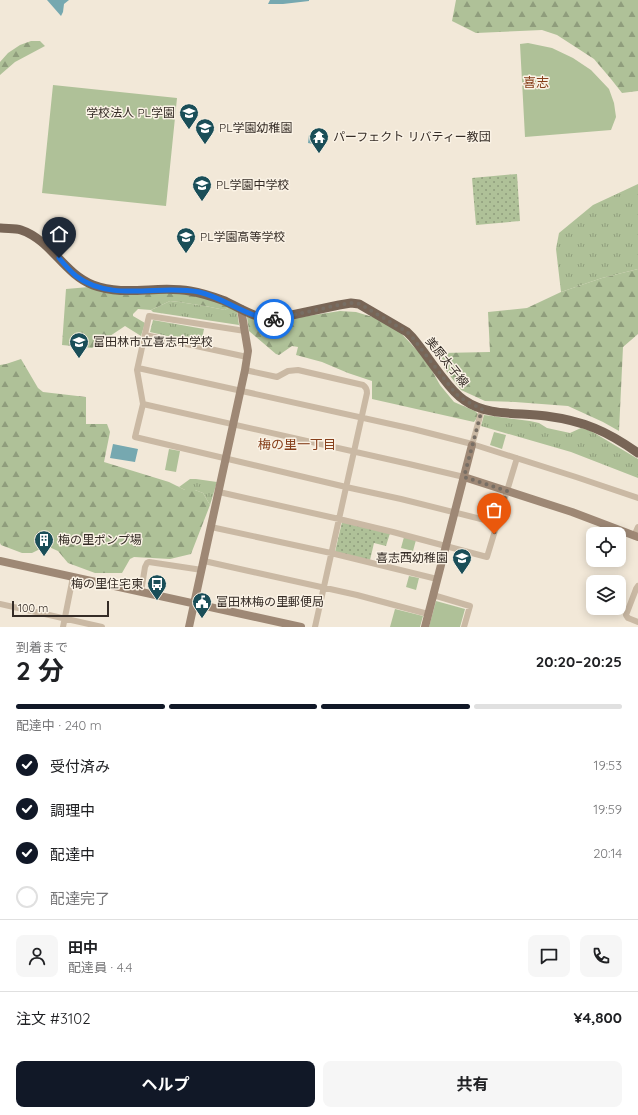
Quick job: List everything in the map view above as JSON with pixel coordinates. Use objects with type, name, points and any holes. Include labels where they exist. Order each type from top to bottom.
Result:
[{"type":"main road","name":"美原太子線","points":[[0,228],[20,230],[31,234],[42,241],[76,276],[94,285],[108,289],[123,291],[189,290],[212,297],[253,315],[273,319],[339,305],[351,303],[360,304],[412,337],[456,394],[468,403],[482,409],[498,412],[544,416],[576,421],[606,432],[638,453]]},
{"type":"street","points":[[189,627],[247,358],[248,351],[241,309]]},
{"type":"street","points":[[245,331],[149,316],[138,368],[143,404],[136,437],[497,523]]},
{"type":"street","points":[[145,335],[247,358]]},
{"type":"street","points":[[138,368],[413,429],[576,476],[638,498]]},
{"type":"street","points":[[245,370],[277,377],[288,371],[298,370],[366,386],[367,393],[315,627]]},
{"type":"street","points":[[143,404],[464,477],[572,512],[636,536],[638,527]]},
{"type":"street","points":[[425,627],[482,409]]},
{"type":"street","points":[[219,492],[393,532],[487,557],[517,458]]},
{"type":"street","points":[[211,528],[331,553],[437,580]]},
{"type":"street","points":[[0,561],[301,627]]},
{"type":"street","points":[[204,561],[357,595],[428,614]]},
{"type":"street","points":[[141,592],[147,563],[202,570]]},
{"type":"street","points":[[63,627],[73,577]]},
{"type":"street","points":[[638,586],[626,615],[628,618],[638,622]]},
{"type":"street","points":[[433,596],[470,606],[464,627]]},
{"type":"street","points":[[0,604],[102,627]]},
{"type":"green space","points":[[456,0],[638,0],[638,91],[622,93],[594,59],[557,35],[542,30],[476,33],[452,21]]},
{"type":"green space","points":[[31,41],[40,41],[45,46],[15,62],[0,75],[0,62],[8,53],[20,45]]},
{"type":"green space","points":[[528,43],[552,48],[573,58],[591,70],[609,89],[614,103],[616,117],[611,130],[525,137],[520,44]]},
{"type":"green space","points":[[53,85],[177,98],[166,206],[42,193]]},
{"type":"green space","points":[[517,174],[520,221],[476,225],[472,178]]},
{"type":"green space","points":[[638,184],[638,269],[602,278],[561,292],[556,249],[559,233],[593,205]]},
{"type":"green space","points":[[638,269],[638,334],[623,347],[619,431],[568,406],[485,401],[461,390],[444,368],[441,353],[490,352],[488,312],[527,308],[561,292],[602,278]]},
{"type":"green space","points":[[89,287],[110,292],[137,295],[191,293],[228,306],[228,308],[225,310],[170,301],[151,310],[138,309],[133,314],[133,316],[145,323],[141,336],[125,326],[92,348],[62,345],[66,289]]},
{"type":"green space","points":[[170,301],[225,310],[228,306],[237,311],[239,325],[153,312],[151,310]]},
{"type":"green space","points":[[340,311],[356,312],[376,318],[398,330],[426,360],[440,385],[454,402],[475,411],[479,415],[474,422],[372,399],[372,381],[322,362],[296,355],[298,347],[292,346],[279,355],[276,354],[249,331],[247,317],[295,318]]},
{"type":"green space","points":[[153,320],[204,329],[201,344],[150,332]]},
{"type":"green space","points":[[21,359],[38,388],[43,392],[86,397],[86,424],[107,424],[110,432],[104,462],[169,482],[185,490],[195,490],[203,493],[210,505],[191,554],[170,559],[134,557],[130,559],[122,573],[95,573],[68,563],[58,551],[49,547],[44,547],[32,553],[22,553],[1,545],[0,365]]},
{"type":"green space","points":[[484,415],[530,421],[539,423],[547,428],[570,433],[581,428],[591,431],[638,459],[638,478],[571,452],[481,426]]},
{"type":"green space","points":[[494,432],[506,435],[502,449],[490,445]]},
{"type":"green space","points":[[169,449],[180,451],[176,472],[165,470]]},
{"type":"green space","points":[[190,479],[217,482],[210,505],[203,493],[195,490],[185,490],[179,487]]},
{"type":"green space","points":[[342,522],[390,533],[386,546],[374,543],[370,560],[335,552]]},
{"type":"green space","points":[[404,537],[416,540],[413,551],[401,548]]},
{"type":"green space","points":[[409,576],[419,578],[416,590],[406,587]]},
{"type":"green space","points":[[436,601],[465,609],[460,627],[429,627]]},
{"type":"green space","points":[[395,609],[423,616],[420,627],[390,627]]},
{"type":"water","points":[[47,0],[69,0],[64,4],[61,16]]},
{"type":"water","points":[[270,0],[309,0],[309,1],[268,4]]},
{"type":"water","points":[[309,135],[324,137],[323,146],[308,143]]},
{"type":"water","points":[[113,444],[138,449],[135,462],[110,458]]},
{"type":"way so far","points":[[274,319],[351,303],[360,304],[407,332],[456,394],[472,405],[482,409],[464,477],[507,491],[494,534]]},
{"type":"place","name":"学校法人 PL学園","points":[[189,130]]},
{"type":"place","name":"PL学園幼稚園","points":[[205,145]]},
{"type":"place","name":"パーフェクト リバティー教団","points":[[319,154]]},
{"type":"place","name":"PL学園中学校","points":[[202,202]]},
{"type":"place","name":"PL学園高等学校","points":[[186,254]]},
{"type":"place","name":"富田林市立喜志中学校","points":[[79,359]]},
{"type":"place","name":"梅の里ポンプ場","points":[[44,557]]},
{"type":"place","name":"喜志西幼稚園","points":[[462,575]]},
{"type":"place","name":"梅の里住宅東","points":[[157,601]]},
{"type":"place","name":"富田林梅の里郵便局","points":[[202,619]]},
{"type":"district","name":"喜志","points":[[536,82]]},
{"type":"district","name":"梅の里一丁目","points":[[297,444]]},
{"type":"route","points":[[59,258],[76,276],[94,285],[108,289],[123,291],[189,290],[224,301],[253,315],[274,319]]}]
